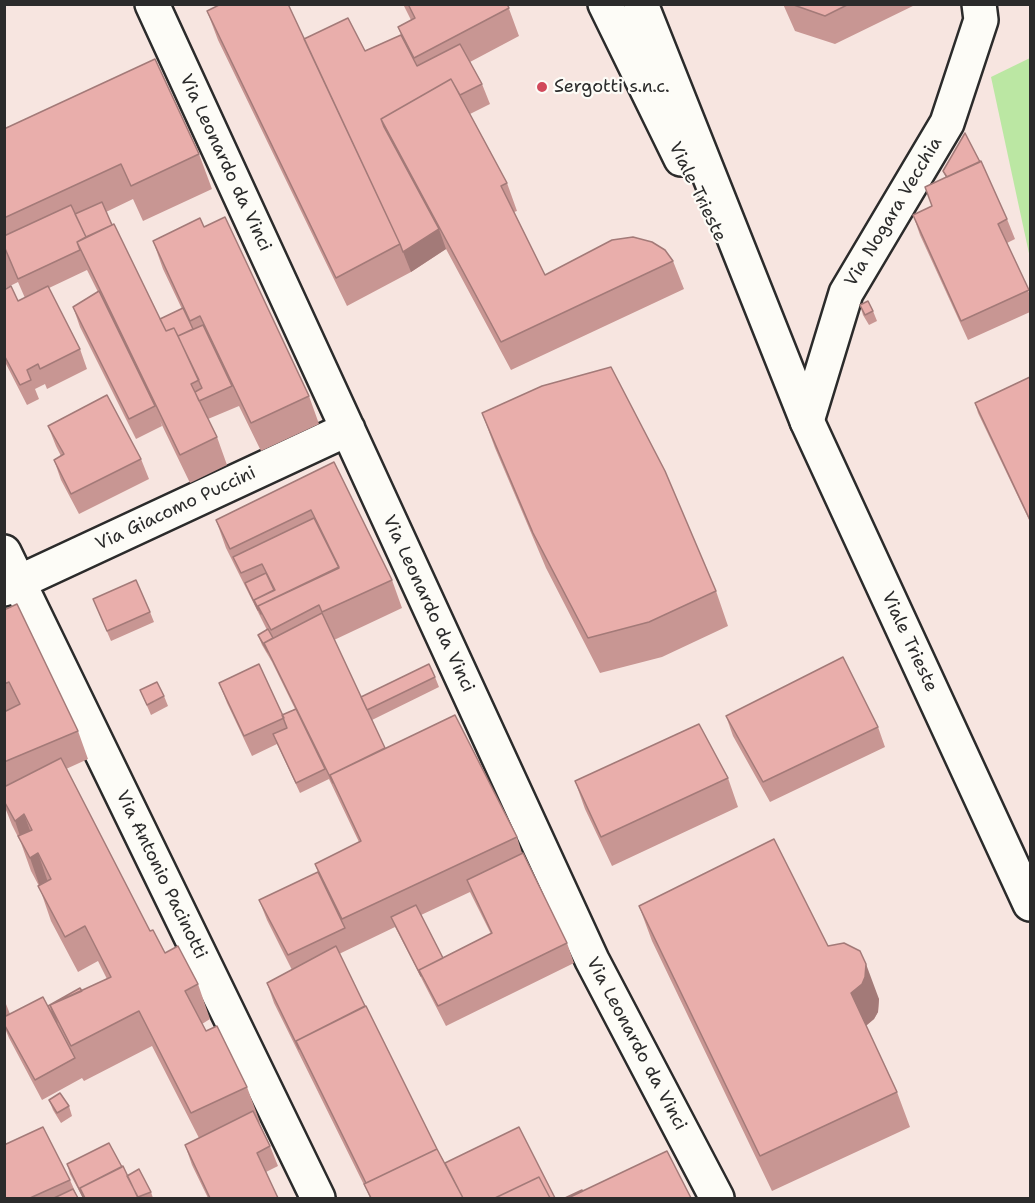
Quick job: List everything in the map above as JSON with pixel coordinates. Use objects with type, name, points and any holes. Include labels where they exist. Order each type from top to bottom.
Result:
[{"type":"street","name":"Via Leonardo da Vinci","points":[[152,4],[592,960],[717,1198]]},
{"type":"street","name":"Viale Trieste","points":[[605,4],[789,379]]},
{"type":"street","name":"Viale Trieste","points":[[640,4],[807,421],[1030,904]]},
{"type":"street","name":"Via Nogara Vecchia","points":[[807,421],[846,293],[947,123],[981,20],[979,4]]},
{"type":"street","points":[[148,75],[178,61]]},
{"type":"street","name":"Via Giacomo Puccini","points":[[12,586],[348,429]]},
{"type":"street","name":"Via Antonio Pacinotti","points":[[4,552],[12,586],[318,1198]]},
{"type":"green space","points":[[1030,58],[1030,258],[991,77]]},
{"type":"building","points":[[221,4],[288,4],[400,244],[336,278],[207,11]]},
{"type":"building","points":[[408,4],[507,4],[509,8],[414,58],[398,27],[415,18]]},
{"type":"building","points":[[791,4],[849,4],[825,16]]},
{"type":"building","points":[[348,18],[365,51],[401,35],[417,66],[460,44],[482,84],[460,95],[451,79],[381,119],[439,229],[403,252],[304,39]]},
{"type":"building","points":[[155,59],[199,154],[131,186],[121,164],[4,218],[4,129]]},
{"type":"building","points":[[451,79],[507,183],[501,186],[545,275],[612,240],[633,237],[652,242],[665,250],[673,261],[501,342],[381,119]]},
{"type":"building","points":[[965,133],[980,162],[947,177],[943,171]]},
{"type":"building","points":[[981,161],[1007,219],[998,224],[1029,290],[961,321],[913,215],[932,206],[925,187]]},
{"type":"building","points":[[102,202],[112,225],[86,237],[75,214]]},
{"type":"building","points":[[71,205],[86,237],[77,242],[80,250],[18,279],[4,246],[4,236]]},
{"type":"building","points":[[225,217],[309,396],[251,423],[200,316],[190,321],[153,241],[200,218],[204,227]]},
{"type":"building","points":[[114,224],[166,331],[174,328],[199,380],[191,384],[217,437],[180,455],[77,242]]},
{"type":"building","points":[[11,286],[18,301],[48,286],[80,349],[40,369],[38,364],[27,370],[31,380],[20,385],[4,355],[4,290]]},
{"type":"building","points":[[99,291],[155,406],[129,419],[73,307]]},
{"type":"building","points":[[868,301],[873,311],[865,315],[860,305]]},
{"type":"building","points":[[183,308],[193,329],[178,336],[174,328],[166,331],[160,319]]},
{"type":"building","points":[[203,325],[232,386],[199,401],[195,392],[202,388],[178,336]]},
{"type":"building","points":[[611,367],[665,471],[716,591],[649,622],[588,638],[533,533],[482,413],[542,386]]},
{"type":"building","points":[[1030,377],[1030,520],[975,403]]},
{"type":"building","points":[[107,395],[141,459],[71,494],[54,460],[64,454],[48,426]]},
{"type":"building","points":[[334,462],[392,580],[322,612],[319,605],[271,630],[258,606],[339,567],[311,510],[230,549],[216,520]]},
{"type":"building","points":[[314,518],[339,568],[258,606],[261,614],[254,600],[275,590],[262,564],[241,573],[233,557]]},
{"type":"building","points":[[266,573],[274,590],[254,600],[258,610],[245,583]]},
{"type":"building","points":[[136,580],[150,612],[107,631],[93,599]]},
{"type":"building","points":[[17,604],[78,731],[4,762],[4,712],[20,704],[9,682],[4,684],[4,610]]},
{"type":"building","points":[[322,613],[385,748],[330,775],[333,783],[264,643]]},
{"type":"building","points":[[268,629],[273,638],[264,643],[268,652],[258,635]]},
{"type":"building","points":[[843,657],[878,727],[763,782],[726,716]]},
{"type":"building","points":[[259,664],[284,718],[244,736],[219,683]]},
{"type":"building","points":[[429,664],[435,677],[367,710],[361,697]]},
{"type":"building","points":[[157,682],[164,696],[147,705],[140,690]]},
{"type":"building","points":[[296,709],[325,769],[296,783],[273,734],[287,728],[282,715]]},
{"type":"building","points":[[455,715],[517,837],[342,919],[315,864],[361,841],[330,775]]},
{"type":"building","points":[[699,724],[728,778],[601,837],[575,781]]},
{"type":"building","points":[[61,758],[150,931],[153,930],[165,953],[178,946],[198,984],[185,991],[206,1031],[217,1026],[247,1087],[191,1113],[139,1011],[71,1046],[50,1005],[111,977],[85,926],[65,937],[38,886],[51,879],[38,853],[30,858],[18,836],[32,830],[24,814],[15,821],[4,801],[4,787]]},
{"type":"building","points":[[774,839],[828,946],[844,943],[860,951],[866,964],[865,977],[862,984],[851,993],[897,1092],[760,1156],[639,906]]},
{"type":"building","points":[[523,853],[567,943],[438,1006],[419,970],[492,933],[467,880]]},
{"type":"building","points":[[318,872],[345,928],[288,955],[259,900]]},
{"type":"building","points":[[416,905],[443,958],[419,970],[421,976],[391,917]]},
{"type":"building","points":[[336,946],[365,1006],[296,1041],[299,1049],[267,983]]},
{"type":"building","points":[[80,988],[82,991],[50,1005],[57,1023],[48,1006]]},
{"type":"building","points":[[43,997],[75,1058],[35,1080],[4,1024],[4,1017]]},
{"type":"building","points":[[366,1006],[437,1149],[366,1183],[296,1041]]},
{"type":"building","points":[[60,1093],[69,1106],[57,1113],[49,1100]]},
{"type":"building","points":[[253,1111],[270,1146],[257,1153],[278,1198],[210,1198],[185,1145]]},
{"type":"building","points":[[43,1127],[70,1180],[30,1198],[4,1198],[4,1145]]},
{"type":"building","points":[[519,1127],[555,1198],[550,1198],[539,1177],[495,1198],[463,1198],[445,1163]]},
{"type":"building","points":[[109,1143],[122,1167],[80,1188],[83,1197],[67,1164]]},
{"type":"building","points":[[437,1149],[463,1198],[371,1198],[364,1184]]},
{"type":"building","points":[[667,1151],[691,1198],[568,1198]]},
{"type":"building","points":[[123,1166],[138,1198],[85,1198],[80,1188]]},
{"type":"building","points":[[139,1169],[151,1192],[138,1197],[127,1176]]},
{"type":"building","points":[[539,1177],[550,1198],[495,1198]]},
{"type":"building","points":[[73,1189],[78,1198],[54,1198]]},
{"type":"building","points":[[582,1190],[583,1191],[565,1198]]},
{"type":"place","name":"Sergotti s.n.c.","points":[[542,87]]}]
